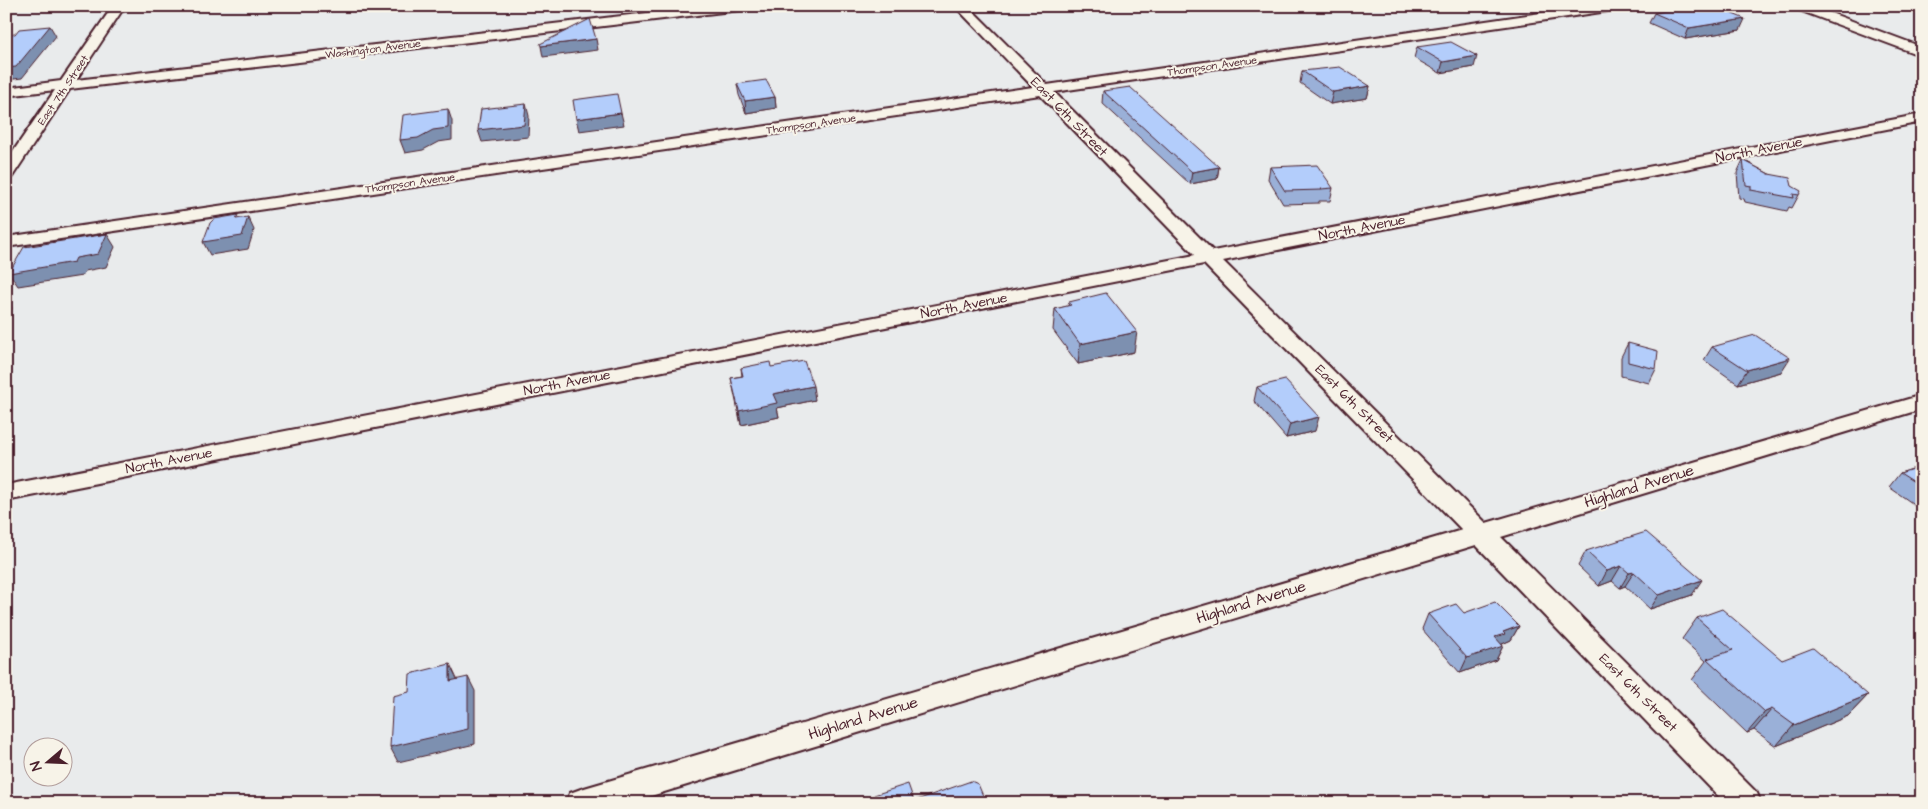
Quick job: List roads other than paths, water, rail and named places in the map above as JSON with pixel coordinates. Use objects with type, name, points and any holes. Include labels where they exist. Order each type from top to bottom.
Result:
[{"type":"street","name":"East 7th Street","points":[[6,174],[119,6]]},
{"type":"street","name":"Washington Avenue","points":[[6,92],[740,6]]},
{"type":"street","name":"East 6th Street","points":[[960,6],[1746,803]]},
{"type":"street","name":"Thompson Avenue","points":[[6,242],[1615,6]]},
{"type":"street","points":[[1800,6],[1922,52]]},
{"type":"street","name":"North Avenue","points":[[6,493],[1922,118]]},
{"type":"street","name":"Highland Avenue","points":[[581,803],[1922,402]]}]
